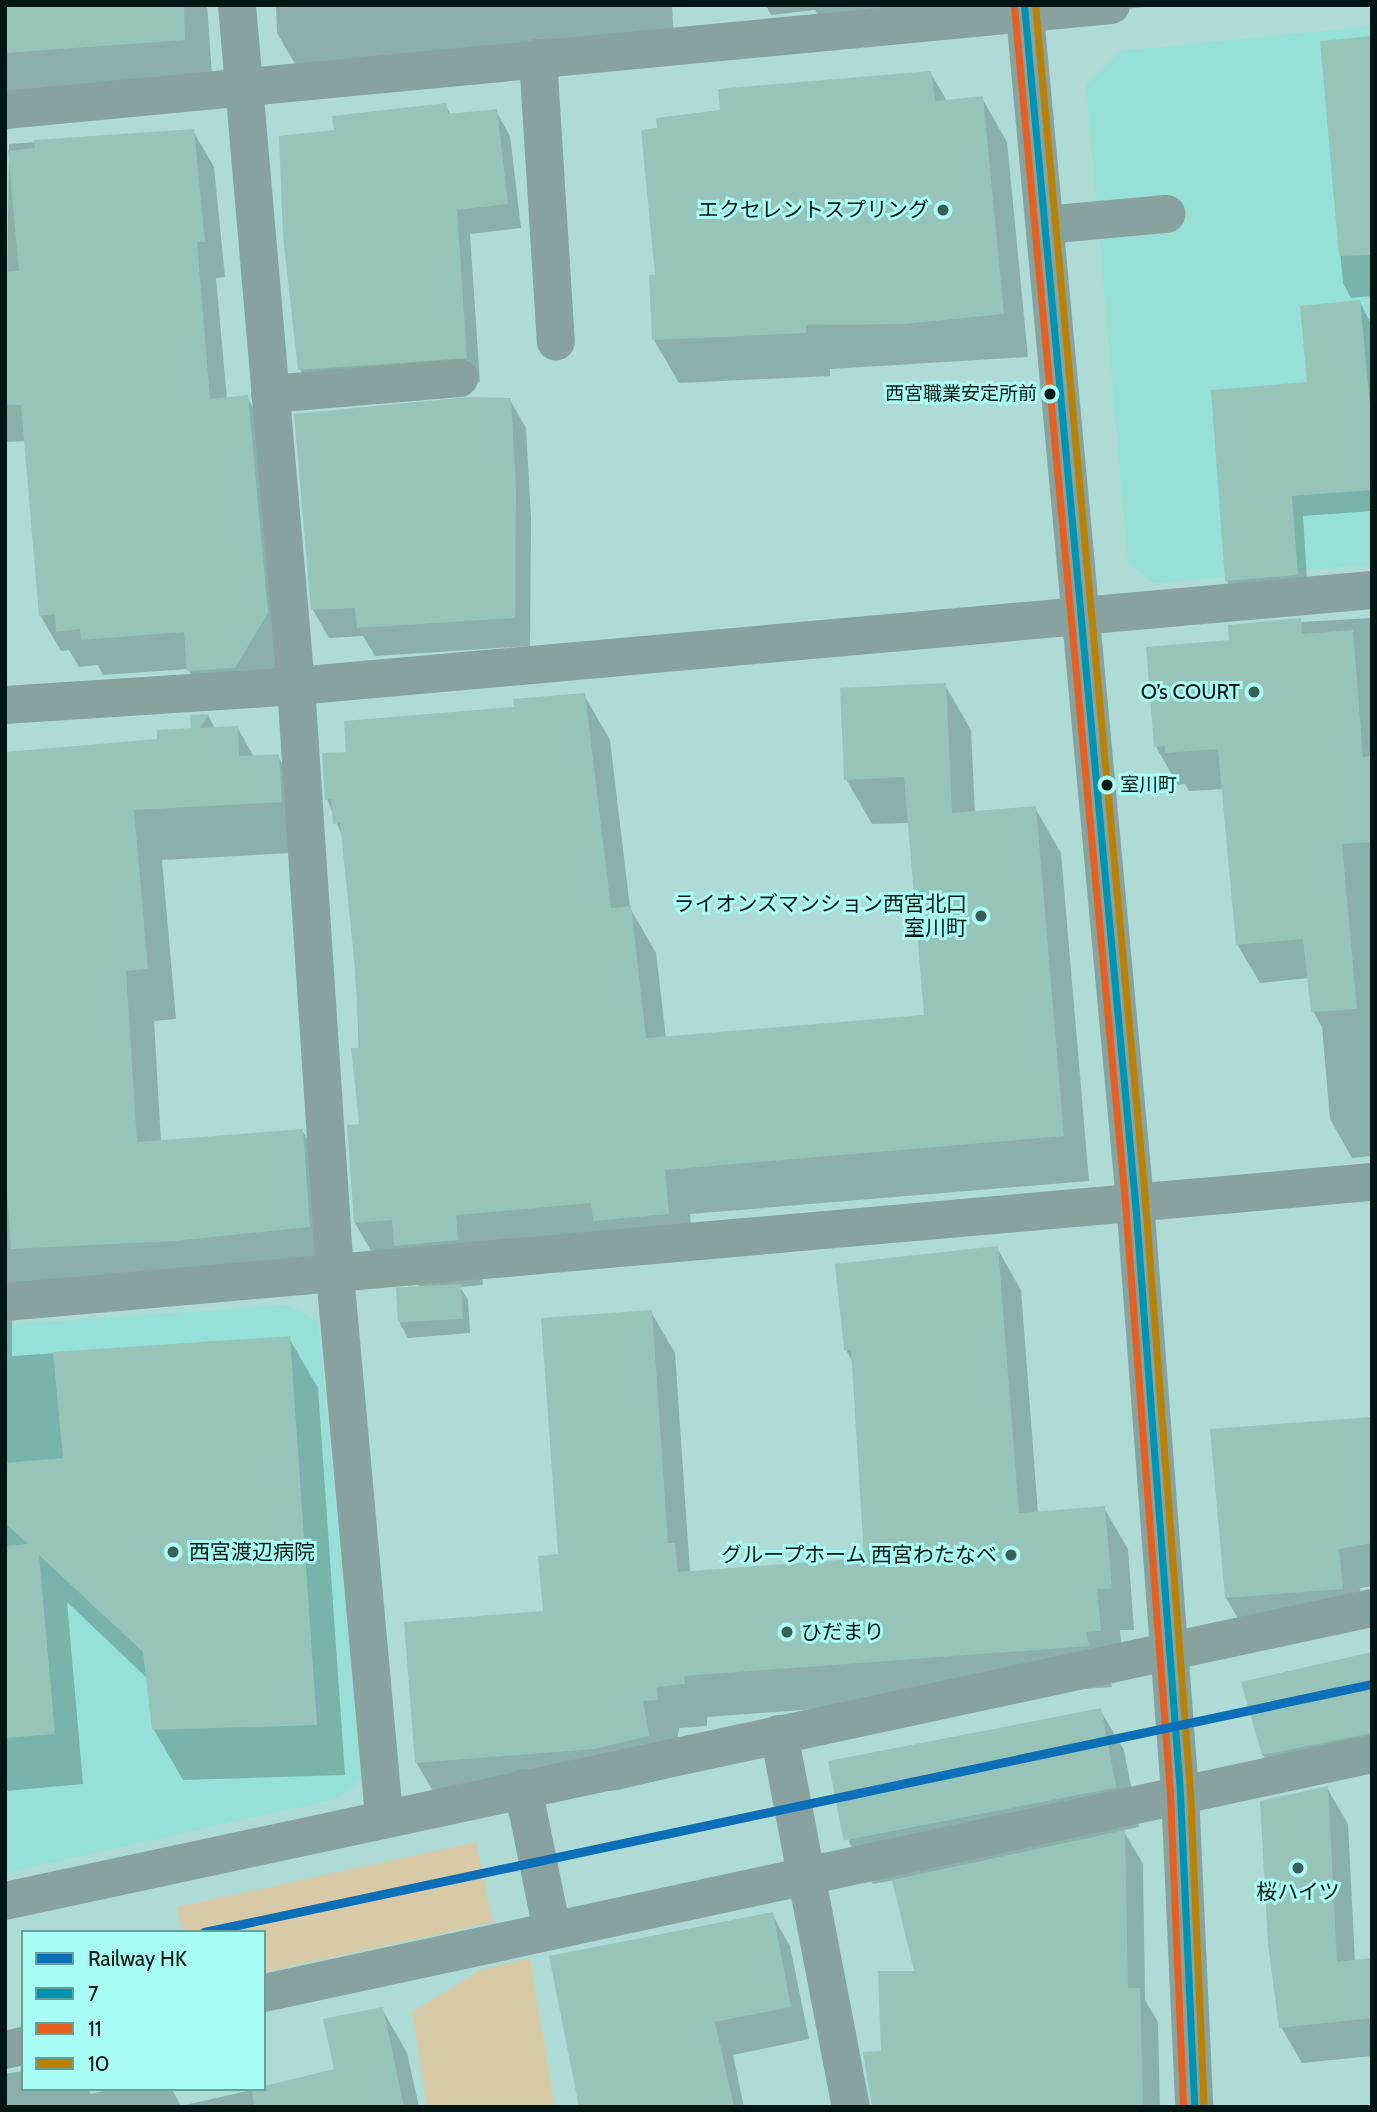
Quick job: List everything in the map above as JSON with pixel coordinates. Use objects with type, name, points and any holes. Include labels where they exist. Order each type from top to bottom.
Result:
[{"type":"street","points":[[237,5],[296,686],[335,1275],[384,1816]]},
{"type":"street","points":[[5,110],[245,89],[1025,9],[1111,5]]},
{"type":"street","points":[[1025,9],[1135,1201],[1171,1651],[1194,2107]]},
{"type":"street","points":[[538,58],[556,341]]},
{"type":"street","points":[[1045,225],[1167,214]]},
{"type":"street","points":[[270,394],[459,378]]},
{"type":"street","points":[[5,705],[296,686],[1372,590]]},
{"type":"street","points":[[5,1302],[1372,1182]]},
{"type":"street","points":[[5,1901],[384,1816],[1372,1608]]},
{"type":"street","points":[[779,1734],[851,2107]]},
{"type":"street","points":[[266,1993],[1180,1793],[1372,1754]]},
{"type":"street","points":[[523,1788],[552,1930]]},
{"type":"shaded area","points":[[1372,26],[1372,564],[1153,583],[1128,563],[1086,85],[1120,51]]},
{"type":"shaded area","name":"西宮渡辺病院","points":[[288,1305],[318,1321],[362,1778],[340,1798],[5,1873],[5,1325]]},
{"type":"shaded area","points":[[476,1842],[493,1922],[266,1972],[266,1930],[182,1930],[177,1907]]},
{"type":"shaded area","points":[[530,1958],[555,2107],[427,2107],[412,2012],[480,1970]]},
{"type":"building","points":[[5,5],[184,5],[185,40],[5,53]]},
{"type":"building","points":[[1372,36],[1372,255],[1339,256],[1320,41]]},
{"type":"building","points":[[931,71],[935,101],[983,96],[1004,314],[904,324],[806,325],[806,333],[652,340],[649,275],[655,275],[641,130],[657,128],[656,118],[720,110],[718,89]]},
{"type":"building","points":[[446,103],[448,114],[497,109],[508,204],[457,210],[467,358],[298,370],[283,237],[279,136],[334,130],[332,116]]},
{"type":"building","points":[[194,129],[205,242],[197,242],[210,399],[248,395],[268,613],[235,668],[187,671],[184,632],[81,640],[80,629],[56,632],[55,614],[39,616],[21,405],[5,405],[5,272],[19,271],[8,151],[35,148],[34,140]]},
{"type":"building","points":[[1360,300],[1372,428],[1372,490],[1292,496],[1298,575],[1225,581],[1211,390],[1307,382],[1300,306]]},
{"type":"building","points":[[469,397],[511,398],[516,488],[515,618],[357,628],[355,608],[311,610],[294,414]]},
{"type":"building","points":[[1301,618],[1302,634],[1353,630],[1363,757],[1372,756],[1372,842],[1342,844],[1357,1009],[1311,1012],[1303,939],[1236,945],[1218,749],[1165,753],[1165,746],[1154,747],[1146,647],[1229,640],[1228,625]]},
{"type":"building","points":[[946,683],[952,813],[1036,806],[1064,1136],[665,1170],[669,1214],[593,1221],[591,1203],[456,1215],[458,1240],[394,1246],[392,1220],[354,1223],[347,1125],[359,1124],[351,1048],[360,1048],[354,959],[340,823],[333,824],[331,799],[325,800],[322,753],[346,752],[344,721],[514,707],[513,699],[585,693],[611,908],[631,906],[646,1038],[924,1015],[904,777],[844,780],[840,688]]},
{"type":"building","points":[[209,714],[200,728],[238,726],[239,756],[279,754],[282,802],[134,810],[148,969],[126,971],[137,1142],[303,1129],[310,1227],[174,1241],[11,1249],[5,1163],[5,752],[157,739],[157,730],[191,728],[190,715]]},
{"type":"building","points":[[998,1246],[1019,1513],[1105,1506],[1112,1589],[1097,1589],[1101,1631],[1086,1632],[1089,1646],[684,1676],[685,1684],[657,1687],[658,1700],[643,1701],[649,1736],[594,1749],[415,1763],[404,1622],[543,1611],[538,1556],[558,1554],[541,1318],[652,1310],[668,1543],[675,1543],[678,1572],[864,1558],[851,1350],[844,1350],[835,1264]]},
{"type":"building","points":[[461,1284],[463,1319],[398,1322],[396,1287]]},
{"type":"building","points":[[290,1336],[317,1725],[152,1730],[143,1652],[39,1555],[55,1734],[5,1738],[5,1546],[28,1544],[5,1523],[5,1463],[63,1458],[53,1352]]},
{"type":"building","points":[[1372,1417],[1372,1543],[1339,1549],[1343,1589],[1225,1598],[1210,1429]]},
{"type":"building","points":[[1372,1652],[1372,1733],[1262,1755],[1241,1682]]},
{"type":"building","points":[[1101,1708],[1116,1788],[844,1841],[828,1761]]},
{"type":"building","points":[[1328,1786],[1337,1962],[1372,1958],[1372,2018],[1279,2028],[1268,1944],[1260,1801]]},
{"type":"building","points":[[1125,1830],[1128,1988],[1140,1988],[1143,2107],[872,2107],[863,2052],[881,2051],[878,1971],[914,1971],[892,1880]]},
{"type":"building","points":[[773,1912],[791,2007],[715,2022],[734,2107],[579,2107],[549,1956]]},
{"type":"building","points":[[383,2007],[404,2107],[254,2107],[252,2091],[266,2091],[266,2086],[334,2069],[323,2019]]},
{"type":"rail line","name":"HK","points":[[213,1930],[1372,1684]]},
{"type":"transit line","name":"7","points":[[1024,5],[1135,1201],[1180,1793],[1194,2107]]},
{"type":"transit line","name":"10","points":[[1035,5],[1145,1200],[1190,1792],[1204,2107]]},
{"type":"transit line","name":"11","points":[[1014,6],[1125,1202],[1170,1794],[1183,2107]]},
{"type":"place","name":"エクセレントスプリング","points":[[943,210]]},
{"type":"place","name":"西宮職業安定所前","points":[[1050,394]]},
{"type":"place","name":"O’s COURT","points":[[1254,692]]},
{"type":"place","name":"室川町","points":[[1107,785]]},
{"type":"place","name":"ライオンズマンション西宮北口 室川町","points":[[981,916]]},
{"type":"place","name":"西宮渡辺病院","points":[[173,1552]]},
{"type":"place","name":"グループホーム 西宮わたなべ","points":[[1011,1555]]},
{"type":"place","name":"ひだまり","points":[[787,1632]]},
{"type":"place","name":"桜ハイツ","points":[[1298,1868]]}]
